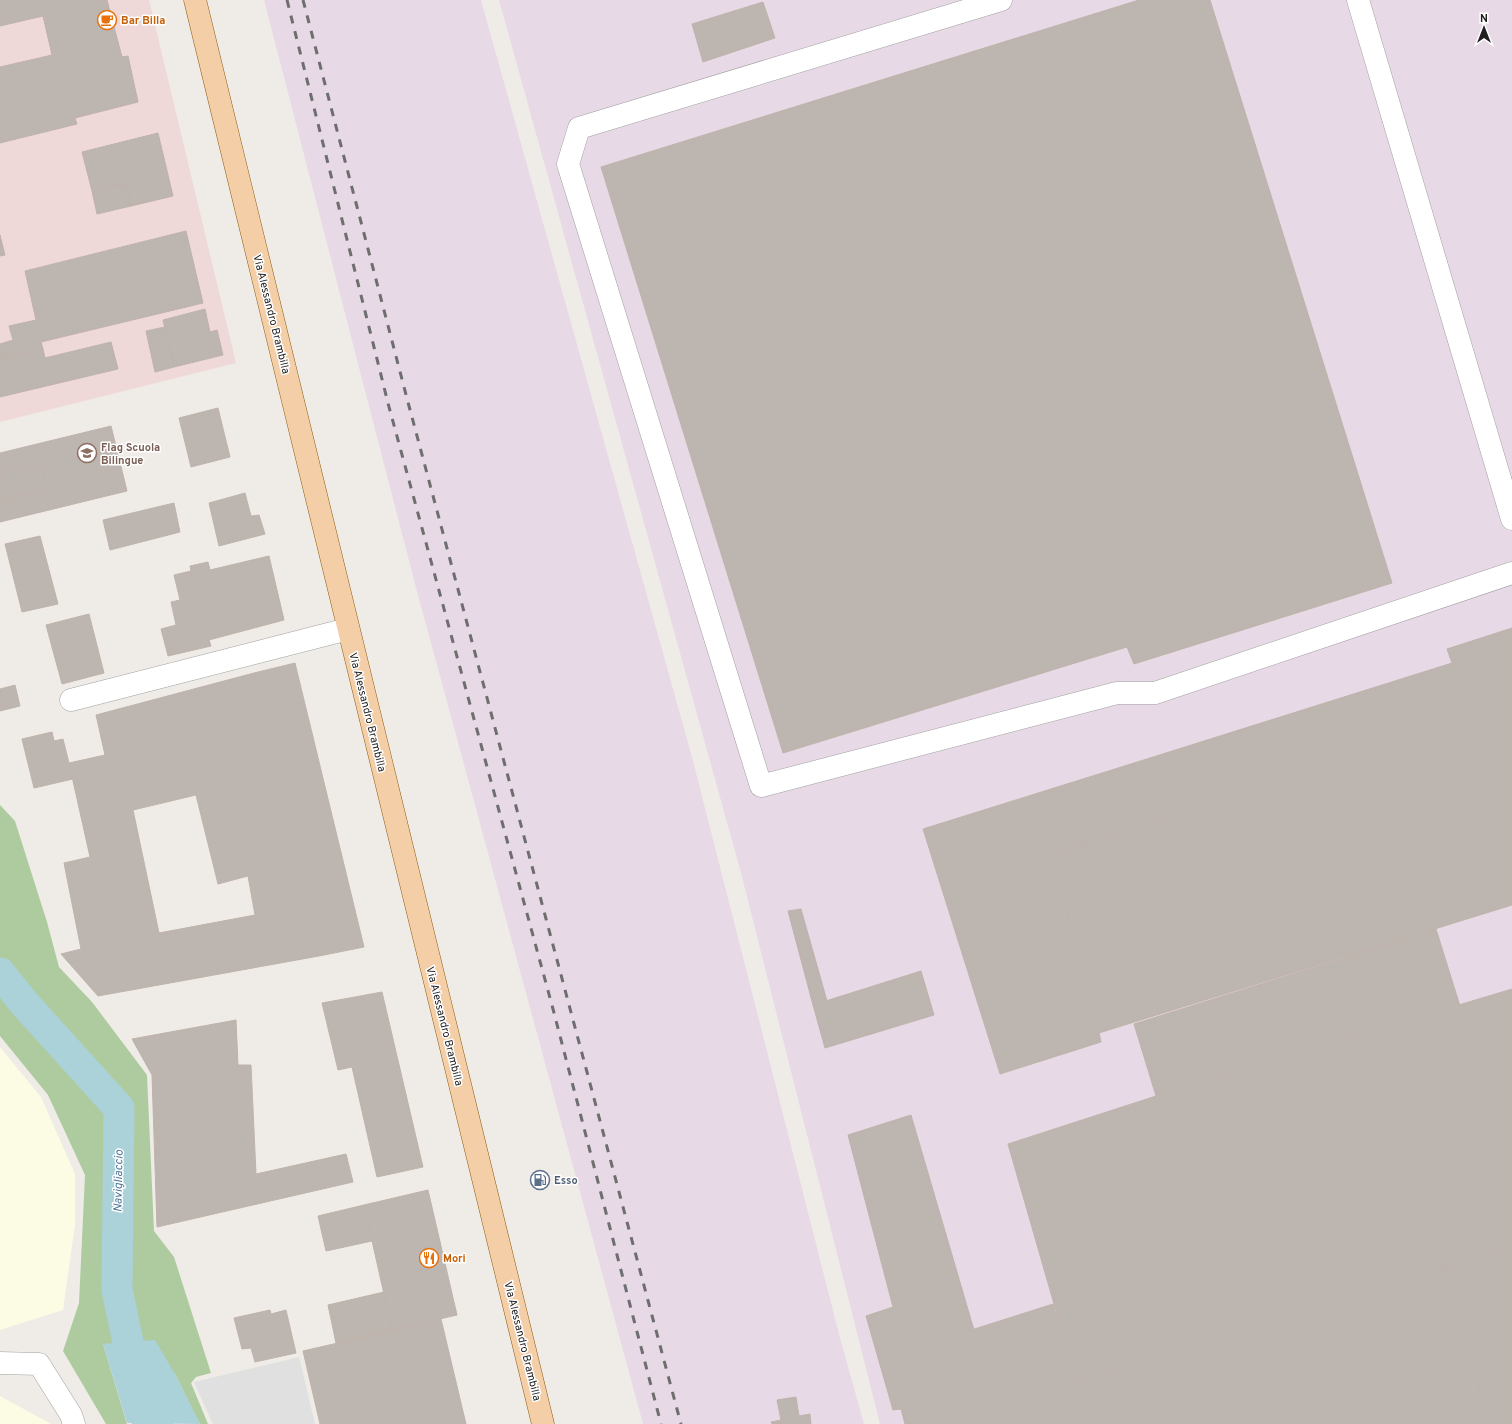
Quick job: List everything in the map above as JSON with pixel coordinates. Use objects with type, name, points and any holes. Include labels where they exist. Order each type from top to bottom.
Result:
[{"type":"main road","name":"Via Alessandro Brambilla","points":[[195,0],[543,1424]]},
{"type":"street","points":[[1001,0],[579,128],[568,164],[761,786],[1117,693],[1154,693],[1512,573]]},
{"type":"street","points":[[1358,0],[1512,518]]},
{"type":"street","points":[[71,700],[348,629]]},
{"type":"street","points":[[0,1363],[38,1364],[71,1415],[74,1424]]},
{"type":"shaded area","points":[[0,0],[149,0],[236,363],[0,422]]},
{"type":"shaded area","points":[[264,0],[481,0],[692,757],[839,1334],[864,1424],[643,1424],[415,584]]},
{"type":"shaded area","points":[[499,0],[1512,0],[1512,1424],[880,1424],[741,873]]},
{"type":"shaded area","points":[[0,1047],[41,1097],[75,1174],[75,1225],[63,1310],[0,1330]]},
{"type":"shaded area","points":[[299,1357],[315,1424],[214,1424],[212,1422],[194,1382]]},
{"type":"shaded area","points":[[0,1396],[51,1424],[0,1424]]},
{"type":"green space","points":[[0,805],[15,821],[47,922],[59,967],[92,1002],[147,1075],[154,1231],[174,1257],[211,1373],[196,1377],[191,1383],[208,1424],[200,1424],[175,1374],[103,1344],[127,1424],[106,1424],[63,1351],[79,1303],[85,1175],[48,1095],[0,1036]]},
{"type":"water","points":[[155,1340],[175,1374],[200,1424],[127,1423],[103,1344]]},
{"type":"building","points":[[0,0],[107,0],[122,57],[128,56],[138,102],[75,118],[77,124],[0,143],[0,67],[52,55],[43,16],[0,26]]},
{"type":"building","points":[[1139,0],[1210,0],[1392,583],[1134,664],[1127,647],[783,753],[601,167]]},
{"type":"building","points":[[763,2],[775,38],[703,62],[692,24]]},
{"type":"building","points":[[158,133],[173,196],[131,206],[126,183],[92,191],[82,152]]},
{"type":"building","points":[[126,183],[131,206],[97,214],[92,191]]},
{"type":"building","points":[[186,231],[203,303],[41,342],[43,349],[0,359],[0,344],[13,340],[9,326],[36,320],[25,271]]},
{"type":"building","points":[[0,235],[5,255],[0,256]]},
{"type":"building","points":[[205,309],[210,332],[217,330],[223,355],[174,367],[163,320]]},
{"type":"building","points":[[165,327],[174,367],[155,372],[146,331]]},
{"type":"building","points":[[111,342],[118,369],[0,397],[0,359],[43,349],[45,358]]},
{"type":"building","points":[[218,408],[230,457],[191,467],[179,418]]},
{"type":"building","points":[[111,426],[127,491],[0,522],[0,500],[47,489],[41,464],[0,474],[0,453]]},
{"type":"building","points":[[41,464],[47,489],[0,500],[0,474]]},
{"type":"building","points":[[245,493],[251,516],[259,515],[265,534],[219,546],[209,503]]},
{"type":"building","points":[[174,503],[180,532],[110,550],[103,520]]},
{"type":"building","points":[[40,536],[58,604],[22,612],[5,544]]},
{"type":"building","points":[[269,556],[284,620],[209,640],[211,646],[168,656],[161,629],[176,625],[171,602],[180,600],[174,575],[191,571],[190,566],[208,562],[210,570]]},
{"type":"building","points":[[89,614],[104,673],[62,684],[46,625]]},
{"type":"building","points":[[1512,628],[1512,905],[1102,1032],[1049,855],[1168,817],[1150,758],[1452,663],[1447,649]]},
{"type":"building","points":[[295,663],[364,947],[319,956],[254,673]]},
{"type":"building","points":[[254,673],[319,956],[98,996],[61,954],[81,949],[64,863],[90,857],[69,763],[105,755],[96,715]],"holes":[[[196,795],[218,884],[248,876],[255,915],[159,933],[133,810]]]},
{"type":"building","points":[[15,685],[20,706],[0,711],[0,689]]},
{"type":"building","points":[[52,732],[54,741],[63,739],[73,779],[34,788],[22,739]]},
{"type":"building","points":[[1150,758],[1168,817],[1049,855],[1102,1032],[1099,1033],[1101,1042],[1000,1074],[923,829]]},
{"type":"building","points":[[801,909],[827,1001],[813,1005],[788,911]]},
{"type":"building","points":[[1436,929],[1460,1006],[1156,1096],[1134,1024]]},
{"type":"building","points":[[921,971],[934,1015],[825,1048],[813,1005]]},
{"type":"building","points":[[1512,989],[1512,1246],[1077,1384],[1008,1144],[1156,1096]]},
{"type":"building","points":[[382,992],[423,1167],[377,1177],[352,1067],[338,1070],[322,1003]]},
{"type":"building","points":[[236,1020],[238,1065],[251,1065],[256,1174],[346,1154],[353,1182],[157,1227],[152,1075],[132,1039]]},
{"type":"building","points":[[911,1115],[974,1330],[896,1354],[918,1424],[905,1424],[901,1409],[893,1410],[866,1316],[893,1307],[848,1135]]},
{"type":"building","points":[[428,1190],[457,1315],[392,1330],[364,1205]]},
{"type":"building","points":[[364,1205],[372,1241],[326,1251],[318,1216]]},
{"type":"building","points":[[1512,1246],[1512,1424],[1490,1424],[1440,1268]]},
{"type":"building","points":[[1440,1268],[1490,1424],[1089,1424],[1077,1384]]},
{"type":"building","points":[[384,1292],[392,1330],[336,1343],[328,1305]]},
{"type":"building","points":[[1053,1304],[1089,1424],[918,1424],[896,1354]]},
{"type":"building","points":[[270,1310],[271,1314],[286,1310],[296,1353],[255,1362],[251,1348],[242,1349],[234,1318]]},
{"type":"building","points":[[441,1319],[466,1424],[384,1424],[364,1337]]},
{"type":"building","points":[[364,1337],[384,1424],[320,1424],[303,1351]]},
{"type":"building","points":[[796,1397],[799,1416],[810,1414],[811,1424],[772,1424],[771,1422],[781,1420],[777,1400]]},
{"type":"waterway","name":"Navigliaccio","points":[[0,973],[24,1003],[119,1108],[117,1290],[143,1413],[158,1424]]},
{"type":"railway","points":[[287,0],[389,407],[553,1009],[661,1424]]},
{"type":"railway","points":[[303,0],[409,406],[681,1424]]},
{"type":"place","name":"Bar Billa","points":[[107,20]]},
{"type":"place","name":"Flag Scuola Bilingue","points":[[87,453]]},
{"type":"place","name":"Esso","points":[[540,1180]]},
{"type":"place","name":"Mori","points":[[429,1258]]}]
